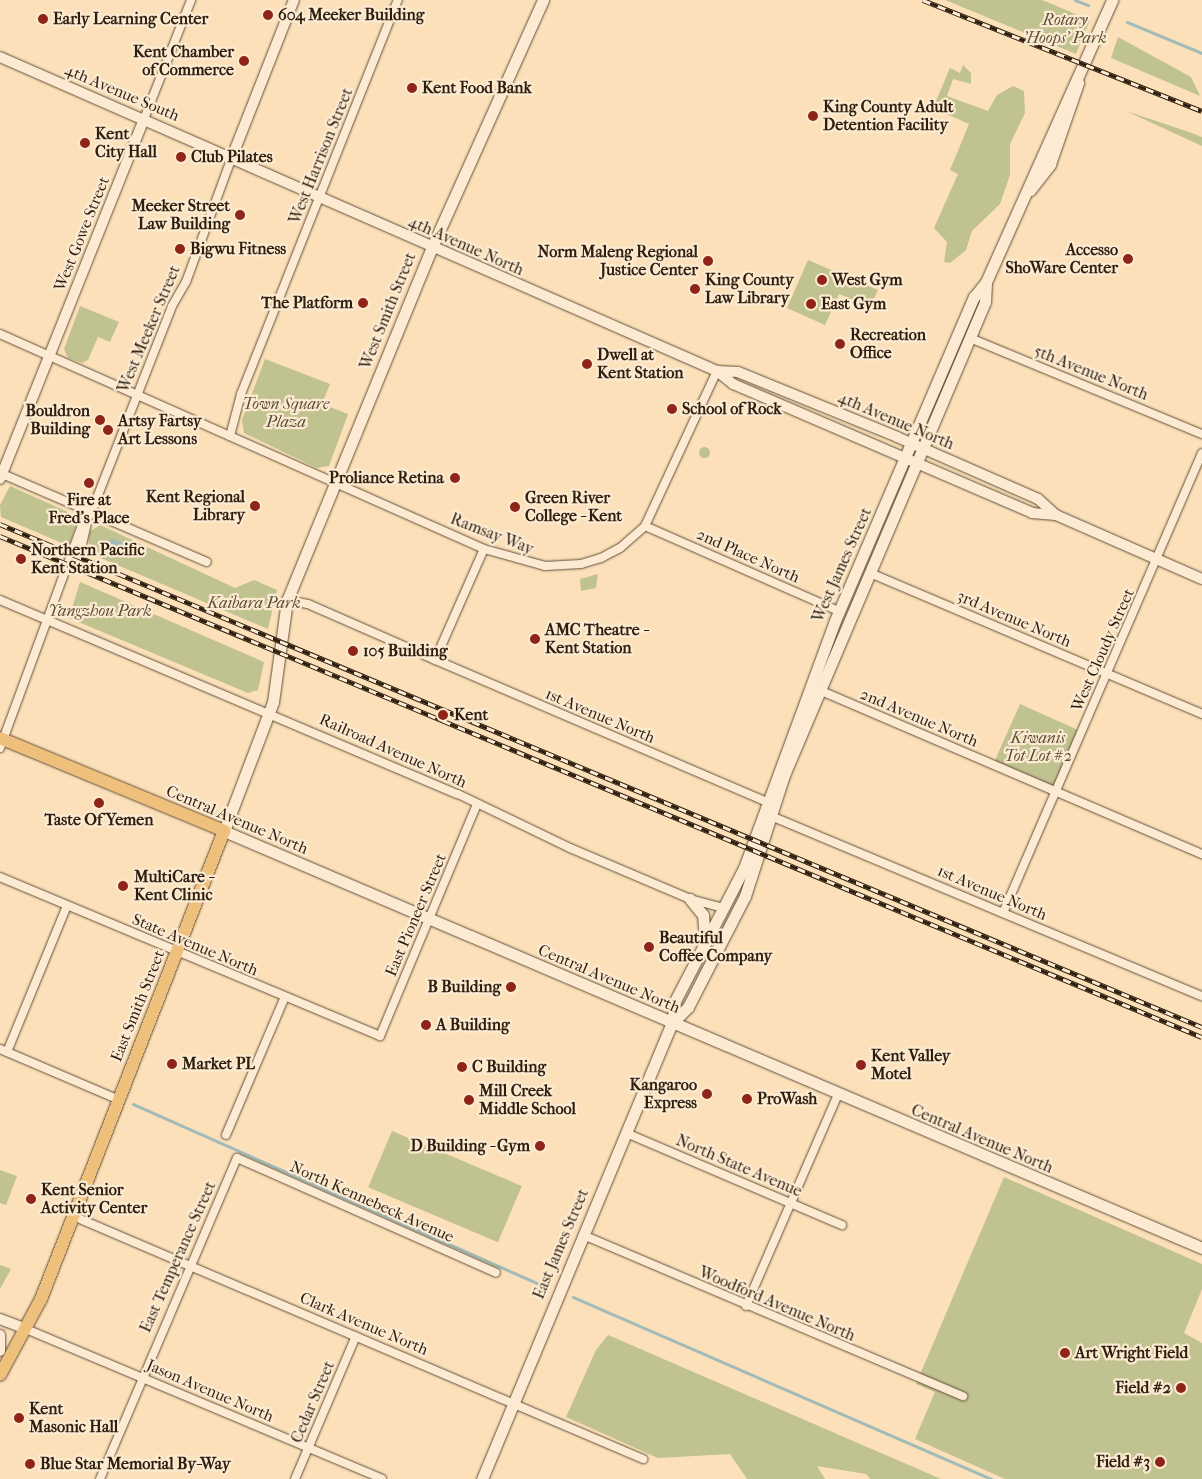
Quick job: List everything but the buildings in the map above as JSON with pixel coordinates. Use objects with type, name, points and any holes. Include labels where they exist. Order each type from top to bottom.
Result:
[{"type":"main road","name":"West Smith Street","points":[[281,640],[287,600],[432,247],[543,0]]},
{"type":"main road","name":"West James Street","points":[[770,816],[819,690],[870,573],[974,297],[986,282],[1028,192],[1050,164],[1079,79],[1112,0]]},
{"type":"main road","name":"West James Street","points":[[917,445],[970,338],[985,302],[986,282]]},
{"type":"main road","name":"West James Street","points":[[744,868],[766,801],[839,611],[911,460]]},
{"type":"main road","points":[[830,664],[828,653],[843,618],[839,611]]},
{"type":"main road","name":"East Smith Street","points":[[0,1374],[26,1329],[73,1216],[116,1099],[178,952],[269,713],[281,640]]},
{"type":"main road","name":"Central Avenue North","points":[[1,742],[224,831],[1202,1248]]},
{"type":"main road","name":"East James Street","points":[[672,1023],[688,1007],[736,915],[770,816]]},
{"type":"main road","name":"East James Street","points":[[482,1479],[512,1402],[672,1023],[675,1001],[744,868]]},
{"type":"main road","points":[[690,900],[703,915],[705,943]]},
{"type":"street","name":"West Gowe Street","points":[[1,475],[191,0]]},
{"type":"street","name":"West Meeker Street","points":[[50,619],[75,552],[73,547],[91,513],[136,396],[186,282],[232,157],[294,0]]},
{"type":"street","name":"West Harrison Street","points":[[230,436],[241,394],[398,0]]},
{"type":"street","name":"4th Avenue South","points":[[0,57],[232,157]]},
{"type":"street","name":"4th Avenue North","points":[[232,157],[432,247],[717,371],[733,384],[1032,513],[1056,515]]},
{"type":"street","points":[[0,334],[136,396],[336,483]]},
{"type":"street","name":"5th Avenue North","points":[[970,338],[1202,434]]},
{"type":"street","name":"4th Avenue North","points":[[717,371],[738,372],[917,445],[1038,499],[1056,515],[1202,579]]},
{"type":"street","name":"Ramsay Way","points":[[336,483],[484,549],[523,562],[568,566],[614,551],[645,526],[717,371]]},
{"type":"street","name":"West Cloudy Street","points":[[1004,913],[1202,453]]},
{"type":"street","points":[[1,475],[207,562]]},
{"type":"street","name":"2nd Place North","points":[[645,526],[839,611]]},
{"type":"street","points":[[435,660],[484,549]]},
{"type":"street","name":"3rd Avenue North","points":[[870,573],[1202,714]]},
{"type":"street","name":"Railroad Avenue North","points":[[0,600],[50,619],[269,713],[477,804],[523,828],[690,900],[724,908]]},
{"type":"street","name":"1st Avenue North","points":[[287,600],[308,604],[766,801]]},
{"type":"street","points":[[1,742],[50,619]]},
{"type":"street","name":"2nd Avenue North","points":[[819,690],[1202,854]]},
{"type":"street","name":"East Pioneer Street","points":[[380,1036],[477,804]]},
{"type":"street","name":"1st Avenue North","points":[[770,816],[1202,996]]},
{"type":"street","name":"State Avenue North","points":[[0,877],[380,1036]]},
{"type":"street","points":[[67,906],[3,1050],[116,1099]]},
{"type":"street","points":[[226,1135],[285,997]]},
{"type":"street","points":[[746,1306],[838,1094]]},
{"type":"street","name":"North State Avenue","points":[[626,1133],[842,1225]]},
{"type":"street","name":"East Temperance Street","points":[[100,1479],[237,1158]]},
{"type":"street","name":"North Kennebeck Avenue","points":[[237,1158],[496,1273]]},
{"type":"street","name":"Clark Avenue North","points":[[73,1216],[643,1459]]},
{"type":"street","name":"Woodford Avenue North","points":[[582,1235],[746,1306],[963,1396]]},
{"type":"street","points":[[0,1319],[26,1329]]},
{"type":"street","name":"Jason Avenue North","points":[[26,1329],[382,1479]]},
{"type":"street","points":[[0,1335],[0,1351]]},
{"type":"street","name":"Cedar Street","points":[[295,1479],[356,1336]]},
{"type":"green space","name":"Rotary 'Hoops' Park","points":[[945,0],[1042,0],[1090,20],[1076,54]]},
{"type":"green space","points":[[1118,37],[1191,77],[1200,96],[1111,58]]},
{"type":"green space","points":[[963,65],[971,73],[971,84],[953,79],[947,96],[988,111],[997,95],[1013,86],[1024,91],[1025,113],[1010,144],[1010,175],[1000,204],[972,231],[966,250],[950,263],[944,262],[947,242],[934,228],[958,174],[950,170],[969,124],[933,108],[950,68],[960,73]]},
{"type":"green space","points":[[1126,111],[1202,137],[1202,146]]},
{"type":"green space","points":[[808,260],[878,290],[870,307],[839,294],[825,325],[787,308]]},
{"type":"green space","points":[[80,306],[119,322],[110,342],[98,337],[88,360],[82,363],[68,358],[64,349]]},
{"type":"green space","name":"Town Square Plaza","points":[[265,359],[330,384],[322,404],[348,414],[329,466],[317,468],[244,433],[242,420]]},
{"type":"green space","points":[[702,447],[706,447],[709,452],[708,456],[702,457],[699,454],[699,450]]},
{"type":"green space","points":[[10,486],[79,517],[69,546],[1,517],[0,505]]},
{"type":"green space","name":"Kaibara Park","points":[[100,525],[235,588],[254,580],[277,590],[268,629],[89,553],[89,532]]},
{"type":"green space","points":[[598,574],[596,588],[581,591],[580,579]]},
{"type":"green space","name":"Yangzhou Park","points":[[80,582],[264,662],[258,690],[248,693],[69,618]]},
{"type":"green space","name":"Kiwanis Tot Lot #2","points":[[1020,704],[1082,732],[1055,792],[993,764]]},
{"type":"green space","points":[[392,1131],[522,1186],[498,1242],[368,1187]]},
{"type":"green space","points":[[0,1170],[17,1176],[6,1205],[0,1203]]},
{"type":"green space","points":[[1004,1177],[1202,1264],[1202,1289],[1184,1333],[1202,1343],[1202,1479],[1005,1479],[915,1439],[935,1392],[916,1384]]},
{"type":"green space","points":[[0,1265],[11,1269],[0,1289]]},
{"type":"green space","points":[[608,1335],[941,1479],[870,1479],[866,1474],[817,1466],[825,1479],[747,1479],[730,1454],[658,1458],[566,1417],[596,1350]]},
{"type":"water","points":[[111,539],[129,544],[130,551],[107,549],[105,543]]},
{"type":"waterway","points":[[1075,0],[1088,5]]},
{"type":"waterway","points":[[1127,22],[1202,53]]},
{"type":"waterway","points":[[133,1104],[541,1285]]},
{"type":"waterway","points":[[573,1297],[992,1479]]},
{"type":"railway","points":[[923,0],[1202,111]]},
{"type":"railway","points":[[0,524],[1202,1027]]},
{"type":"railway","points":[[0,536],[1202,1037]]},
{"type":"place","name":"604 Meeker Building","points":[[268,15]]},
{"type":"place","name":"Early Learning Center","points":[[43,19]]},
{"type":"place","name":"Kent Chamber of Commerce","points":[[244,61]]},
{"type":"place","name":"Kent Food Bank","points":[[412,88]]},
{"type":"place","name":"King County Adult Detention Facility","points":[[813,116]]},
{"type":"place","name":"Kent City Hall","points":[[85,143]]},
{"type":"place","name":"Club Pilates","points":[[181,157]]},
{"type":"place","name":"Meeker Street Law Building","points":[[240,215]]},
{"type":"place","name":"Bigwu Fitness","points":[[180,249]]},
{"type":"place","name":"Accesso ShoWare Center","points":[[1128,259]]},
{"type":"place","name":"Norm Maleng Regional Justice Center","points":[[708,261]]},
{"type":"place","name":"West Gym","points":[[822,280]]},
{"type":"place","name":"King County Law Library","points":[[695,289]]},
{"type":"place","name":"The Platform","points":[[363,303]]},
{"type":"place","name":"East Gym","points":[[811,304]]},
{"type":"place","name":"Recreation Office","points":[[840,344]]},
{"type":"place","name":"Dwell at Kent Station","points":[[587,364]]},
{"type":"place","name":"School of Rock","points":[[672,409]]},
{"type":"place","name":"Bouldron Building","points":[[100,420]]},
{"type":"place","name":"Artsy Fartsy Art Lessons","points":[[108,430]]},
{"type":"place","name":"Proliance Retina","points":[[455,478]]},
{"type":"place","name":"Fire at Fred's Place","points":[[89,483]]},
{"type":"place","name":"Kent Regional Library","points":[[255,506]]},
{"type":"place","name":"Green River College - Kent","points":[[515,507]]},
{"type":"place","name":"Northern Pacific Kent Station","points":[[21,559]]},
{"type":"place","name":"AMC Theatre - Kent Station","points":[[535,639]]},
{"type":"place","name":"105 Building","points":[[353,651]]},
{"type":"place","name":"Kent","points":[[443,715]]},
{"type":"place","name":"Taste Of Yemen","points":[[99,803]]},
{"type":"place","name":"MultiCare - Kent Clinic","points":[[123,886]]},
{"type":"place","name":"Beautiful Coffee Company","points":[[649,947]]},
{"type":"place","name":"B Building","points":[[511,987]]},
{"type":"place","name":"A Building","points":[[426,1025]]},
{"type":"place","name":"Market PL","points":[[172,1064]]},
{"type":"place","name":"Kent Valley Motel","points":[[861,1065]]},
{"type":"place","name":"C Building","points":[[462,1067]]},
{"type":"place","name":"Kangaroo Express","points":[[707,1094]]},
{"type":"place","name":"ProWash","points":[[747,1099]]},
{"type":"place","name":"Mill Creek Middle School","points":[[469,1100]]},
{"type":"place","name":"D Building - Gym","points":[[540,1146]]},
{"type":"place","name":"Kent Senior Activity Center","points":[[31,1199]]},
{"type":"place","name":"Art Wright Field","points":[[1065,1353]]},
{"type":"place","name":"Field #2","points":[[1181,1388]]},
{"type":"place","name":"Kent Masonic Hall","points":[[19,1418]]},
{"type":"place","name":"Field #3","points":[[1160,1462]]},
{"type":"place","name":"Blue Star Memorial By-Way","points":[[30,1464]]}]
